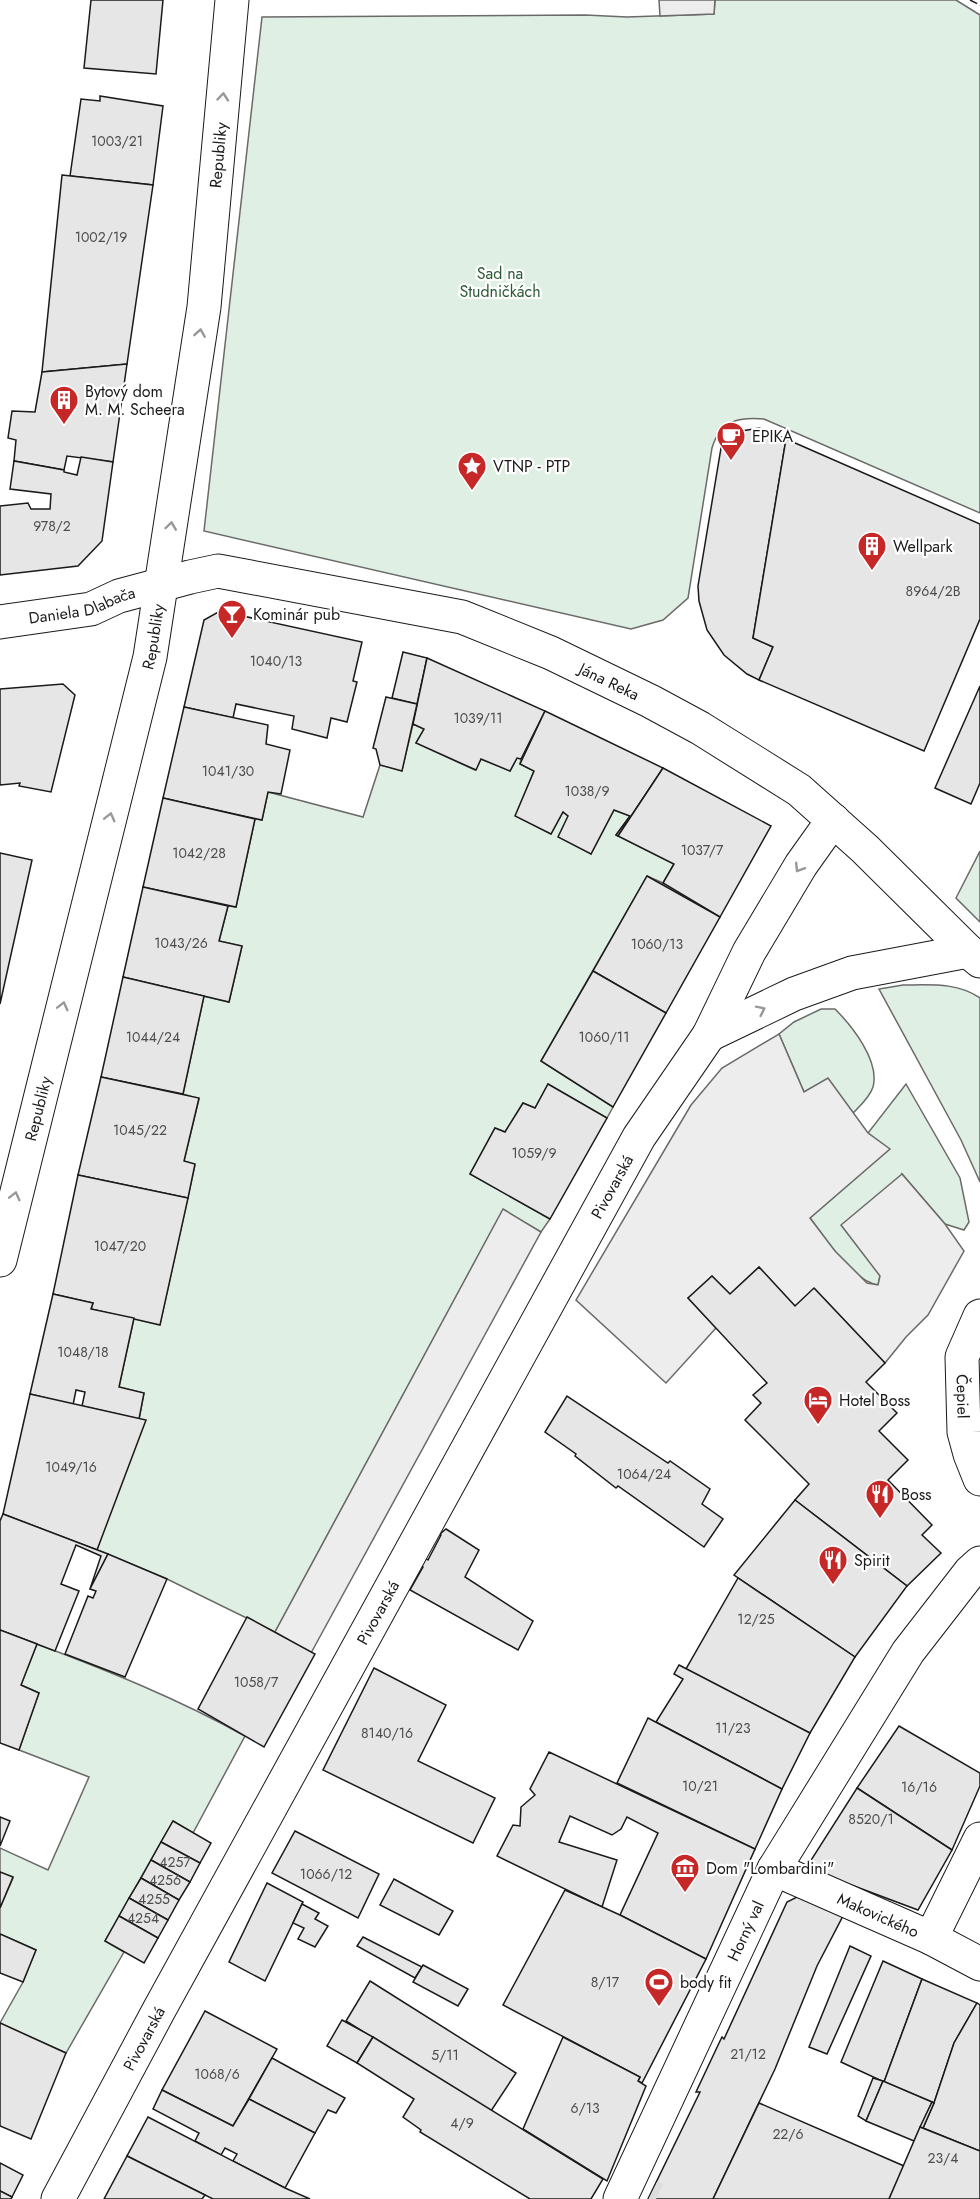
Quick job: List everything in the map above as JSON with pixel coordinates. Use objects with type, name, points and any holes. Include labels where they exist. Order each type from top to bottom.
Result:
[{"type":"street","name":"Republiky","points":[[0,1255],[150,657],[204,307],[232,0]]},
{"type":"street","name":"Jána Reka","points":[[162,584],[218,571],[462,617],[551,653],[700,728],[799,789],[865,849],[974,956]]},
{"type":"street","name":"Daniela Dlabača","points":[[0,622],[91,609],[119,597],[162,584]]},
{"type":"street","name":"Pivovarská","points":[[58,2199],[159,2010],[639,1137],[709,1035],[749,952],[801,865],[833,820]]},
{"type":"street","name":"Pivovarská","points":[[709,1035],[794,994],[852,973],[974,956]]},
{"type":"street","name":"Čepiel","points":[[980,1316],[962,1357],[964,1432],[980,1479]]},
{"type":"street","name":"Horný val","points":[[632,2193],[774,1869],[908,1652],[970,1572],[980,1563]]},
{"type":"street","points":[[931,1938],[980,1839]]},
{"type":"street","name":"Makovického","points":[[774,1869],[931,1938],[980,1964]]},
{"type":"green space","name":"Sad na Studničkách","points":[[715,0],[956,0],[980,15],[980,513],[764,419],[738,420],[725,426],[715,439],[712,448],[688,598],[663,620],[631,629],[204,531],[262,17],[585,15],[627,17],[714,14]]},
{"type":"green space","points":[[413,724],[424,729],[416,743],[475,770],[481,759],[510,771],[517,758],[521,759],[520,764],[534,771],[516,816],[551,834],[563,812],[568,816],[591,854],[614,810],[630,816],[616,835],[674,864],[663,883],[647,876],[541,1061],[613,1107],[607,1118],[548,1084],[535,1108],[523,1103],[505,1132],[495,1128],[470,1174],[550,1219],[541,1232],[503,1210],[275,1632],[167,1579],[97,1550],[139,1419],[144,1393],[119,1387],[134,1318],[160,1324],[195,1165],[184,1161],[199,1099],[183,1094],[204,996],[229,1002],[242,946],[219,941],[228,906],[236,907],[255,819],[262,820],[268,792],[363,817],[380,765],[402,770]]},
{"type":"green space","points":[[980,851],[980,922],[956,898]]},
{"type":"green space","points":[[903,985],[953,987],[980,998],[980,1182],[961,1140],[879,989]]},
{"type":"green space","points":[[821,1009],[835,1009],[856,1034],[869,1055],[874,1077],[872,1091],[853,1113],[828,1079],[804,1092],[779,1034],[794,1022]]},
{"type":"green space","points":[[906,1084],[960,1178],[969,1222],[964,1230],[945,1224],[902,1174],[878,1285],[868,1282],[849,1267],[810,1218],[889,1149],[868,1133]]},
{"type":"green space","points":[[37,1644],[143,1686],[245,1736],[193,1833],[173,1821],[105,1941],[124,1952],[66,2053],[0,2023],[23,1982],[36,1950],[0,1934],[0,1908],[13,1878],[0,1872],[0,1848],[48,1870],[89,1777],[19,1750],[39,1693],[21,1685]]},
{"type":"shaded area","points":[[659,0],[715,0],[714,14],[660,16]]},
{"type":"shaded area","points":[[779,1034],[804,1092],[828,1078],[868,1133],[890,1149],[810,1218],[835,1251],[867,1283],[878,1285],[880,1276],[841,1225],[902,1174],[945,1224],[964,1251],[928,1315],[885,1363],[815,1289],[795,1306],[759,1267],[730,1294],[712,1276],[688,1298],[716,1328],[666,1383],[576,1300],[691,1105],[722,1068]]},
{"type":"shaded area","points":[[503,1209],[541,1232],[311,1653],[275,1632]]},
{"type":"building","points":[[91,0],[163,0],[156,74],[84,68]]},
{"type":"building","points":[[100,96],[163,106],[153,185],[70,176],[81,99],[100,101]]},
{"type":"building","points":[[62,175],[153,185],[127,364],[42,372]]},
{"type":"building","name":"Bytový dom M. M. Scheera","points":[[127,364],[113,462],[67,456],[64,470],[14,461],[16,440],[8,438],[12,411],[35,412],[42,372]]},
{"type":"building","points":[[759,428],[786,439],[753,638],[773,647],[759,680],[747,674],[724,655],[707,630],[699,601],[698,586],[721,448],[736,432]]},
{"type":"building","name":"Wellpark","points":[[786,439],[980,524],[980,619],[924,751],[759,680],[773,647],[753,638]]},
{"type":"building","points":[[81,457],[113,462],[102,541],[78,566],[0,575],[0,506],[28,503],[31,509],[50,509],[51,494],[10,489],[14,461],[64,470],[64,472],[77,475]]},
{"type":"building","points":[[220,611],[362,642],[353,681],[357,682],[347,722],[331,718],[327,738],[292,729],[294,716],[236,704],[233,718],[184,707],[204,620]]},
{"type":"building","points":[[403,652],[427,658],[417,704],[392,698]]},
{"type":"building","points":[[427,658],[545,711],[521,759],[517,758],[510,771],[481,759],[476,770],[416,743],[424,729],[413,724]]},
{"type":"building","points":[[63,684],[75,695],[51,792],[19,786],[20,783],[0,785],[0,689]]},
{"type":"building","points":[[980,686],[980,783],[971,804],[935,788]]},
{"type":"building","points":[[386,697],[417,704],[402,771],[380,765],[376,749],[373,748]]},
{"type":"building","points":[[184,707],[268,725],[266,744],[290,750],[281,794],[268,792],[262,820],[163,798]]},
{"type":"building","points":[[545,711],[663,768],[618,836],[616,835],[630,816],[614,810],[591,854],[558,837],[568,816],[563,812],[551,834],[515,816],[534,771],[520,764]]},
{"type":"building","points":[[663,768],[771,826],[720,917],[663,883],[674,864],[618,836]]},
{"type":"building","points":[[163,798],[255,819],[236,907],[143,887]]},
{"type":"building","points":[[0,853],[32,860],[0,1004]]},
{"type":"building","points":[[647,876],[720,917],[666,1013],[593,971]]},
{"type":"building","points":[[143,887],[228,906],[219,941],[242,946],[229,1002],[123,977]]},
{"type":"building","points":[[593,971],[666,1013],[613,1107],[541,1061]]},
{"type":"building","points":[[123,977],[204,996],[183,1094],[101,1077]]},
{"type":"building","points":[[101,1077],[199,1098],[184,1161],[195,1164],[188,1198],[78,1175]]},
{"type":"building","points":[[548,1084],[607,1118],[550,1219],[470,1174],[495,1128],[505,1132],[523,1103],[535,1108]]},
{"type":"building","points":[[78,1175],[188,1198],[160,1325],[91,1309],[93,1303],[53,1294]]},
{"type":"building","name":"Hotel Boss","points":[[759,1267],[795,1306],[814,1288],[885,1363],[866,1382],[897,1413],[879,1431],[908,1460],[888,1480],[932,1525],[922,1535],[941,1553],[907,1586],[795,1500],[809,1484],[745,1420],[761,1403],[753,1395],[767,1383],[688,1298],[712,1276],[730,1294]]},
{"type":"building","points":[[53,1294],[93,1303],[91,1309],[134,1318],[119,1387],[144,1393],[139,1419],[82,1406],[85,1392],[76,1390],[73,1405],[30,1394]]},
{"type":"building","points":[[30,1394],[146,1420],[97,1550],[3,1514]]},
{"type":"building","points":[[567,1396],[710,1489],[702,1504],[723,1519],[704,1547],[618,1486],[616,1488],[575,1456],[576,1454],[545,1432]]},
{"type":"building","points":[[795,1500],[907,1586],[855,1657],[734,1575]]},
{"type":"building","points":[[3,1514],[108,1554],[90,1589],[101,1556],[76,1545],[61,1584],[79,1591],[55,1651],[0,1630],[0,1521]]},
{"type":"building","points":[[446,1529],[479,1550],[465,1577],[533,1621],[518,1650],[410,1590],[423,1567],[420,1565],[425,1558],[428,1560],[440,1534]]},
{"type":"building","points":[[108,1554],[167,1579],[125,1677],[65,1654],[88,1596],[93,1598],[96,1591],[90,1589]]},
{"type":"building","points":[[738,1578],[855,1657],[810,1733],[686,1669]]},
{"type":"building","points":[[247,1617],[315,1654],[264,1747],[198,1709]]},
{"type":"building","points":[[0,1630],[37,1644],[21,1685],[39,1693],[19,1750],[0,1743]]},
{"type":"building","points":[[679,1665],[810,1733],[782,1789],[656,1722],[683,1679],[674,1674]]},
{"type":"building","points":[[374,1668],[446,1705],[418,1761],[495,1798],[473,1843],[323,1770]]},
{"type":"building","points":[[648,1718],[782,1789],[755,1849],[617,1783]]},
{"type":"building","points":[[899,1726],[980,1773],[980,1786],[952,1850],[857,1788]]},
{"type":"building","points":[[549,1752],[755,1849],[706,1959],[620,1915],[658,1833],[627,1817],[621,1829],[612,1835],[570,1816],[559,1842],[617,1860],[602,1907],[497,1856],[513,1825],[520,1826],[521,1807],[535,1795],[530,1789]]},
{"type":"building","points":[[857,1788],[952,1850],[918,1910],[806,1868]]},
{"type":"building","points":[[0,1817],[10,1821],[0,1846]]},
{"type":"building","points":[[173,1821],[211,1843],[200,1863],[161,1842]]},
{"type":"building","points":[[295,1831],[379,1874],[358,1918],[272,1873]]},
{"type":"building","points":[[161,1842],[200,1863],[190,1882],[151,1860]]},
{"type":"building","points":[[151,1860],[190,1882],[179,1900],[141,1878]]},
{"type":"building","points":[[0,1872],[13,1877],[0,1908]]},
{"type":"building","points":[[141,1878],[179,1900],[168,1920],[129,1898]]},
{"type":"building","points":[[394,1879],[453,1911],[439,1935],[380,1905]]},
{"type":"building","points":[[267,1883],[303,1902],[265,1981],[229,1962]]},
{"type":"building","points":[[565,1890],[706,1959],[642,2083],[638,2081],[640,2077],[503,2005]]},
{"type":"building","points":[[803,1894],[845,1912],[817,1966],[775,2069],[713,2199],[648,2199],[700,2092],[696,2092],[722,2037],[724,2039],[787,1902]]},
{"type":"building","points":[[129,1898],[168,1920],[158,1938],[119,1916]]},
{"type":"building","points":[[302,1904],[319,1913],[315,1919],[328,1926],[315,1947],[298,1939],[304,1928],[293,1923]]},
{"type":"building","points":[[119,1916],[158,1938],[144,1963],[105,1941]]},
{"type":"building","points":[[0,1934],[36,1950],[23,1982],[0,1973]]},
{"type":"building","points":[[363,1937],[422,1967],[415,1978],[357,1946]]},
{"type":"building","points":[[850,1946],[871,1956],[827,2054],[809,2047]]},
{"type":"building","points":[[883,1961],[922,1979],[884,2082],[841,2062]]},
{"type":"building","points":[[423,1965],[468,1989],[458,2006],[413,1982]]},
{"type":"building","points":[[922,1979],[977,2003],[954,2043],[934,2103],[884,2082]]},
{"type":"building","points":[[370,1981],[516,2073],[491,2111],[346,2021]]},
{"type":"building","points":[[977,2003],[980,2005],[980,2151],[923,2128],[954,2043]]},
{"type":"building","points":[[205,2011],[277,2049],[233,2126],[162,2090]]},
{"type":"building","points":[[342,2020],[373,2037],[357,2063],[327,2046]]},
{"type":"building","points":[[0,2023],[66,2053],[31,2139],[0,2126]]},
{"type":"building","points":[[373,2037],[603,2179],[591,2199],[530,2199],[420,2132],[421,2130],[403,2117],[414,2099],[357,2063]]},
{"type":"building","points":[[563,2037],[640,2077],[638,2081],[646,2086],[607,2181],[523,2129]]},
{"type":"building","points":[[272,2058],[345,2098],[336,2113],[328,2110],[315,2133],[249,2099]]},
{"type":"building","points":[[873,2078],[883,2081],[866,2121],[858,2116]]},
{"type":"building","points":[[883,2081],[932,2102],[914,2141],[866,2121]]},
{"type":"building","points":[[162,2090],[233,2126],[249,2099],[315,2133],[285,2188],[233,2161],[237,2154],[225,2148],[221,2155],[195,2141],[199,2133],[153,2109]]},
{"type":"building","points":[[932,2102],[934,2103],[923,2128],[920,2127]]},
{"type":"building","points":[[759,2103],[904,2166],[889,2199],[713,2199]]},
{"type":"building","points":[[148,2117],[310,2199],[213,2199],[127,2156]]},
{"type":"building","points":[[920,2127],[980,2151],[980,2199],[889,2199]]},
{"type":"building","points":[[127,2156],[205,2195],[202,2199],[104,2199]]},
{"type":"building","points":[[0,2163],[23,2175],[12,2197],[0,2191]]},
{"type":"building","points":[[0,2191],[12,2197],[11,2199],[0,2199]]},
{"type":"tunnel","points":[[650,2196],[656,2199]]},
{"type":"fence","points":[[970,0],[980,5]]},
{"type":"place","name":"Bytový dom M. M. Scheera","points":[[64,426]]},
{"type":"place","name":"EPIKA","points":[[731,462]]},
{"type":"place","name":"VTNP - PTP","points":[[472,492]]},
{"type":"place","name":"Wellpark","points":[[872,572]]},
{"type":"place","name":"Kominár pub","points":[[232,640]]},
{"type":"place","name":"Hotel Boss","points":[[818,1426]]},
{"type":"place","name":"Boss","points":[[880,1520]]},
{"type":"place","name":"Spirit","points":[[833,1586]]},
{"type":"place","name":"Dom \"Lombardini\"","points":[[685,1894]]},
{"type":"place","name":"body fit","points":[[659,2008]]}]
